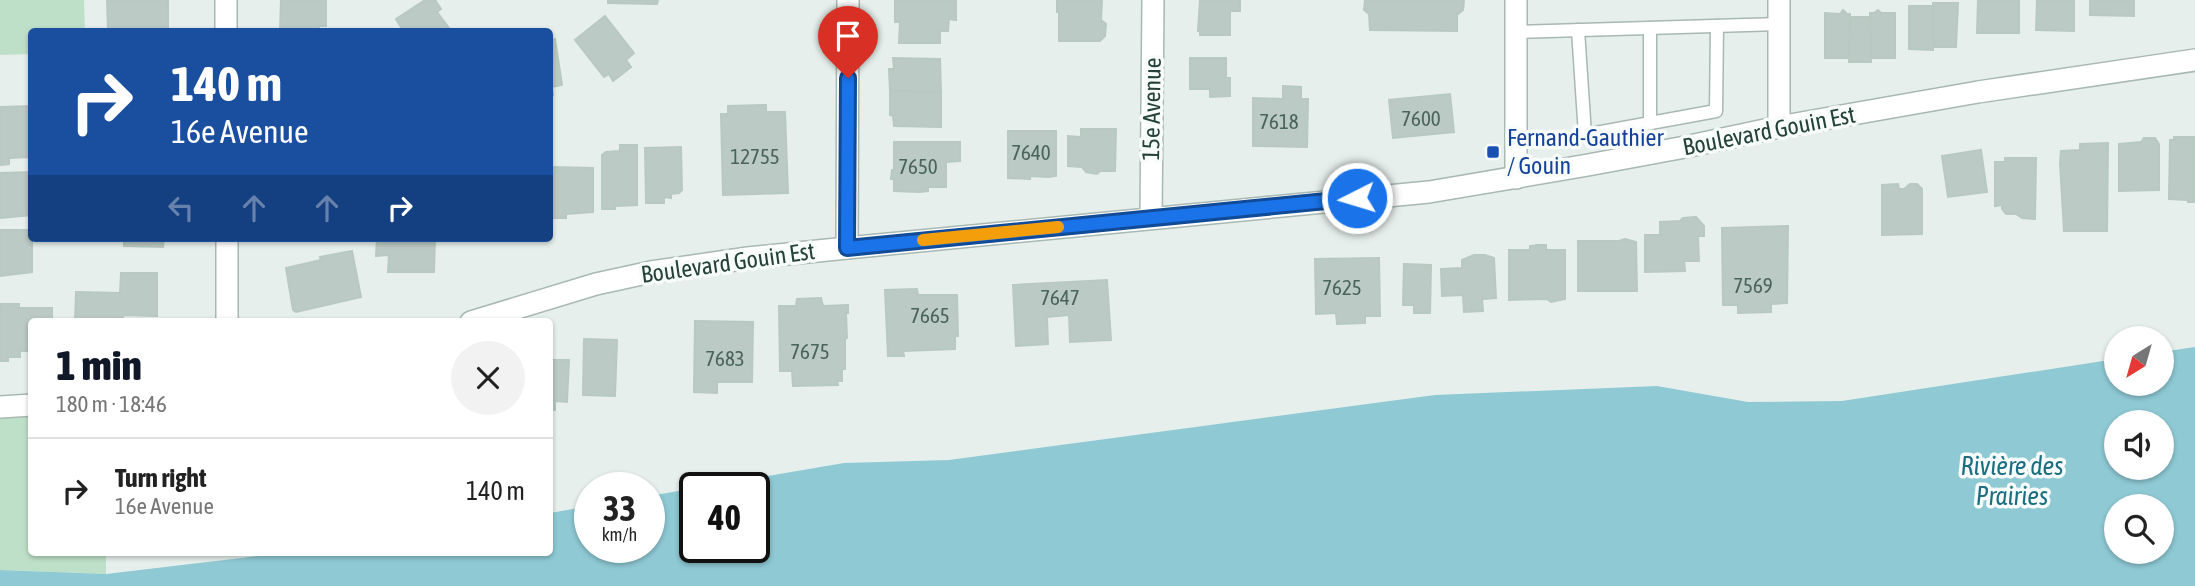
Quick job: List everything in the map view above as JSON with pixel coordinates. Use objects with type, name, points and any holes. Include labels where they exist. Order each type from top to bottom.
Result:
[{"type":"street","points":[[226,0],[226,28]]},
{"type":"street","points":[[847,248],[848,0]]},
{"type":"street","name":"15e Avenue","points":[[1151,218],[1153,0]]},
{"type":"street","points":[[1516,0],[1516,178]]},
{"type":"street","points":[[1779,0],[1779,127]]},
{"type":"street","name":"Boulevard Gouin Est","points":[[484,318],[596,284],[651,272],[748,258],[1429,192],[1978,92],[2195,60]]},
{"type":"street","points":[[227,242],[227,318]]},
{"type":"street","points":[[0,407],[28,405]]},
{"type":"lane","points":[[1516,32],[1779,24]]},
{"type":"lane","points":[[1578,30],[1585,135],[1716,111],[1717,26]]},
{"type":"lane","points":[[1650,28],[1650,123]]},
{"type":"green space","points":[[0,0],[84,0],[85,28],[28,28],[28,54],[0,55]]},
{"type":"green space","points":[[28,408],[28,556],[106,556],[106,574],[0,570],[0,411]]},
{"type":"water","name":"Rivière des Prairies","points":[[2195,347],[2195,586],[0,586],[0,570],[106,574],[258,556],[553,556],[553,512],[574,509],[574,563],[665,563],[665,493],[679,491],[679,563],[770,563],[770,476],[844,463],[949,460],[1435,395],[1657,386],[1748,402],[1842,401],[2104,361],[2104,396],[2174,396],[2174,350]]},
{"type":"building","points":[[107,0],[168,0],[168,28],[108,28]]},
{"type":"building","points":[[281,0],[326,0],[326,26],[280,28]]},
{"type":"building","points":[[425,0],[435,0],[441,9],[437,12],[449,28],[402,28],[396,19]]},
{"type":"building","points":[[608,0],[658,0],[657,4],[608,3]]},
{"type":"building","points":[[895,0],[956,0],[956,20],[949,19],[948,31],[940,31],[940,43],[899,43],[900,22],[895,22]]},
{"type":"building","points":[[1057,0],[1102,0],[1101,20],[1106,24],[1105,36],[1100,41],[1059,41]]},
{"type":"building","points":[[1200,0],[1240,0],[1240,11],[1230,11],[1230,35],[1200,35]]},
{"type":"building","points":[[1365,0],[1464,1],[1463,10],[1457,15],[1457,31],[1370,30],[1369,14],[1364,10]]},
{"type":"building","points":[[1978,0],[2019,0],[2019,33],[1977,33]]},
{"type":"building","points":[[2037,0],[2074,0],[2074,31],[2036,30]]},
{"type":"building","points":[[2090,0],[2134,0],[2134,16],[2090,15]]},
{"type":"building","points":[[1933,3],[1958,3],[1956,47],[1934,47]]},
{"type":"building","points":[[1909,6],[1933,6],[1933,50],[1909,49]]},
{"type":"building","points":[[1843,10],[1850,14],[1849,58],[1825,58],[1825,13],[1840,14]]},
{"type":"building","points":[[1878,10],[1881,13],[1895,13],[1895,58],[1871,58],[1870,13]]},
{"type":"building","points":[[605,16],[634,53],[626,60],[631,67],[613,81],[609,74],[604,77],[575,40]]},
{"type":"building","points":[[1851,17],[1870,17],[1871,62],[1849,62]]},
{"type":"building","points":[[553,39],[562,85],[553,87]]},
{"type":"building","points":[[893,58],[940,59],[941,92],[890,91],[889,69],[894,69]]},
{"type":"building","points":[[1190,58],[1226,58],[1230,96],[1210,97],[1210,89],[1190,89]]},
{"type":"building","points":[[1283,86],[1301,87],[1301,99],[1308,99],[1307,147],[1253,146],[1253,98],[1283,99]]},
{"type":"building","points":[[890,91],[941,92],[941,127],[894,126],[893,116],[890,115]]},
{"type":"building","points":[[1450,94],[1454,132],[1393,138],[1389,100]]},
{"type":"building","points":[[766,105],[766,112],[785,112],[788,193],[723,195],[721,114],[728,114],[728,106]]},
{"type":"building","points":[[28,106],[28,157],[9,158],[9,164],[0,165],[0,107]]},
{"type":"building","points":[[1081,129],[1116,129],[1115,171],[1100,171],[1097,174],[1086,172],[1082,167],[1068,166],[1068,136],[1081,137]]},
{"type":"building","points":[[1008,131],[1056,131],[1056,176],[1008,178]]},
{"type":"building","points":[[2174,137],[2195,137],[2195,202],[2169,199],[2170,140],[2174,140]]},
{"type":"building","points":[[2144,138],[2155,138],[2159,144],[2159,190],[2119,191],[2119,144],[2141,142]]},
{"type":"building","points":[[894,142],[960,142],[960,161],[946,162],[946,187],[928,187],[928,191],[919,192],[894,191],[894,179],[891,179],[894,170]]},
{"type":"building","points":[[2108,143],[2107,231],[2064,231],[2061,151],[2080,150],[2080,144]]},
{"type":"building","points":[[620,145],[637,145],[637,205],[602,209],[602,155],[620,151]]},
{"type":"building","points":[[681,147],[682,190],[671,194],[671,198],[664,197],[664,203],[646,203],[645,148]]},
{"type":"building","points":[[1981,150],[1987,192],[1948,197],[1942,156]]},
{"type":"building","points":[[2005,158],[2036,158],[2035,219],[2006,214],[2002,205],[1995,206],[1995,162],[2005,162]]},
{"type":"building","points":[[553,167],[593,168],[593,212],[566,214],[566,218],[553,218]]},
{"type":"building","points":[[28,172],[28,215],[0,218],[0,173]]},
{"type":"building","points":[[1898,184],[1899,189],[1917,184],[1922,189],[1922,234],[1882,235],[1882,185]]},
{"type":"building","points":[[1696,217],[1704,226],[1704,236],[1698,236],[1699,261],[1684,261],[1685,271],[1645,272],[1645,235],[1660,235],[1660,222]]},
{"type":"building","points":[[1788,226],[1787,303],[1771,304],[1771,312],[1738,313],[1738,305],[1723,305],[1722,228]]},
{"type":"building","points":[[0,230],[28,230],[28,242],[32,242],[32,272],[0,276]]},
{"type":"building","points":[[1625,239],[1636,242],[1637,291],[1578,291],[1578,241]]},
{"type":"building","points":[[124,242],[164,242],[163,247],[124,246]]},
{"type":"building","points":[[377,242],[435,242],[434,272],[388,272],[389,255],[376,256]]},
{"type":"building","points":[[1546,245],[1546,250],[1565,250],[1565,299],[1551,302],[1547,299],[1509,300],[1509,250],[1530,250],[1530,246]]},
{"type":"building","points":[[352,251],[361,297],[296,312],[293,310],[286,268],[321,260],[320,257]]},
{"type":"building","points":[[1474,255],[1494,258],[1496,298],[1482,299],[1483,311],[1464,312],[1463,295],[1442,296],[1441,269],[1462,268],[1462,260]]},
{"type":"building","points":[[1379,258],[1380,316],[1365,316],[1365,323],[1337,324],[1336,313],[1316,314],[1315,259]]},
{"type":"building","points":[[1404,264],[1431,265],[1430,313],[1414,313],[1414,305],[1403,305]]},
{"type":"building","points":[[121,273],[157,273],[157,316],[75,318],[76,292],[120,293]]},
{"type":"building","points":[[1107,280],[1111,340],[1070,342],[1069,315],[1047,317],[1048,344],[1016,346],[1013,285]]},
{"type":"building","points":[[917,289],[918,295],[957,295],[958,336],[955,336],[955,349],[903,351],[904,356],[888,356],[885,290]]},
{"type":"building","points":[[821,298],[823,306],[848,305],[842,381],[837,381],[838,385],[793,386],[792,371],[780,371],[779,306],[796,306],[797,299]]},
{"type":"building","points":[[0,304],[19,304],[19,308],[52,308],[52,318],[28,318],[28,351],[20,351],[20,357],[8,357],[8,361],[0,361]]},
{"type":"building","points":[[695,321],[753,322],[752,382],[717,382],[717,393],[694,392]]},
{"type":"building","points":[[584,339],[617,340],[615,396],[583,395]]},
{"type":"building","points":[[553,360],[569,360],[567,402],[555,401],[555,410]]},
{"type":"slow traffic","points":[[923,240],[1058,227]]},
{"type":"place","name":"Fernand-Gauthier / Gouin","points":[[1493,152]]},
{"type":"route","points":[[848,78],[847,248],[1357,198]]}]
